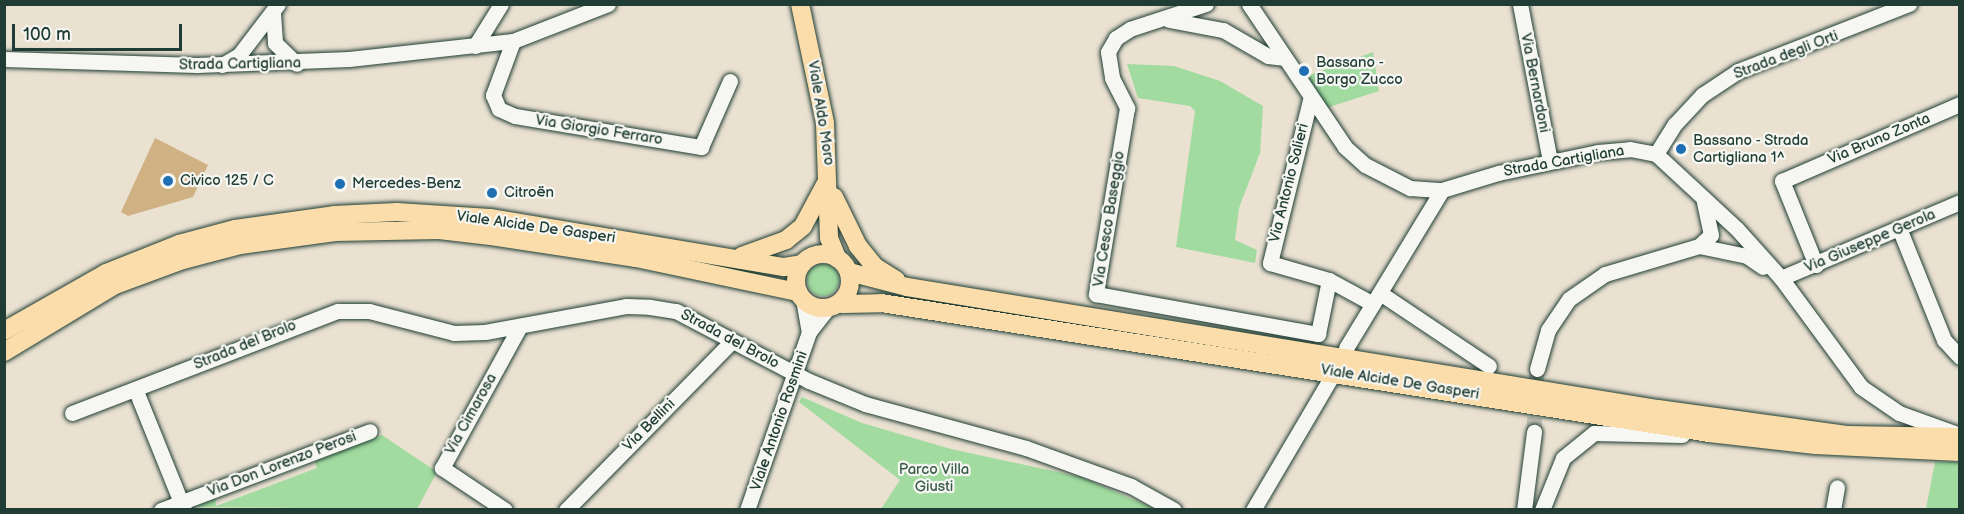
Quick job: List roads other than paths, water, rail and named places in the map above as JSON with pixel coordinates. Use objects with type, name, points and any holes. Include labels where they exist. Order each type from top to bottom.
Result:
[{"type":"main road","name":"Viale Aldo Moro","points":[[800,4],[830,176],[829,238],[843,265]]},
{"type":"main road","points":[[734,257],[763,251],[803,226],[830,176]]},
{"type":"main road","points":[[830,176],[840,217],[858,246],[875,267],[907,287]]},
{"type":"main road","name":"Viale Alcide De Gasperi","points":[[4,331],[106,273],[179,244],[274,221],[397,212],[490,218],[784,267],[806,260],[843,265],[907,287],[1658,409],[1848,435],[1959,436]]},
{"type":"main road","name":"Viale Aldo Moro","points":[[806,260],[829,223]]},
{"type":"main road","name":"Viale Alcide De Gasperi","points":[[4,352],[114,285],[174,264],[240,245],[334,232],[439,230],[636,258],[835,306],[881,303],[1709,433],[1815,445],[1959,452]]},
{"type":"main road","points":[[800,296],[796,276],[806,260]]},
{"type":"main road","points":[[835,306],[849,286],[843,265]]},
{"type":"street","points":[[475,46],[501,4]]},
{"type":"street","name":"Strada Cartigliana","points":[[4,59],[222,66],[297,64],[513,41],[608,4]]},
{"type":"street","name":"Via Cesco Baseggio","points":[[1206,4],[1130,29],[1116,38],[1108,52],[1112,78],[1127,108],[1096,294],[1318,334],[1329,280]]},
{"type":"street","name":"Strada Cartigliana","points":[[1249,4],[1310,100],[1345,147],[1365,165],[1410,188],[1442,190],[1551,161],[1630,149],[1656,154]]},
{"type":"street","name":"Via Bernardoni","points":[[1520,4],[1551,161]]},
{"type":"street","name":"Strada degli Orti","points":[[1656,154],[1675,124],[1702,95],[1738,71],[1909,4]]},
{"type":"street","points":[[261,65],[264,34],[275,9]]},
{"type":"street","points":[[1163,20],[1223,30],[1268,56],[1285,58]]},
{"type":"street","points":[[264,34],[297,64]]},
{"type":"street","points":[[222,66],[264,34]]},
{"type":"street","name":"Via Giorgio Ferraro","points":[[513,41],[493,95],[498,109],[515,117],[701,147],[730,81]]},
{"type":"street","name":"Via Antonio Salieri","points":[[1310,100],[1270,263],[1329,280],[1377,299],[1489,366]]},
{"type":"street","name":"Via Bruno Zonta","points":[[1816,265],[1782,181],[1959,104]]},
{"type":"street","points":[[1656,154],[1703,198],[1781,278],[1860,387],[1899,413],[1959,436]]},
{"type":"street","points":[[1346,348],[1442,190]]},
{"type":"street","points":[[1537,369],[1548,330],[1569,299],[1605,274],[1699,246],[1711,235],[1703,198]]},
{"type":"street","name":"Via Giuseppe Gerola","points":[[1781,278],[1959,202]]},
{"type":"street","points":[[1899,228],[1944,340],[1959,357]]},
{"type":"street","points":[[1699,246],[1747,256],[1781,278]]},
{"type":"street","name":"Viale Antonio Rosmini","points":[[800,296],[809,332]]},
{"type":"street","name":"Strada del Brolo","points":[[72,413],[136,391],[324,315],[356,309],[454,333],[520,326],[626,306],[650,307],[676,310],[796,374],[865,404],[1026,448],[1113,479],[1174,510]]},
{"type":"street","name":"Viale Antonio Rosmini","points":[[747,510],[809,332],[835,306]]},
{"type":"street","name":"Via Cimarosa","points":[[505,510],[442,468],[520,326]]},
{"type":"street","name":"Via Bellini","points":[[566,510],[732,341]]},
{"type":"street","points":[[1253,510],[1329,381]]},
{"type":"street","points":[[136,391],[182,506]]},
{"type":"street","name":"Via Don Lorenzo Perosi","points":[[161,510],[182,506],[370,431]]},
{"type":"street","points":[[1524,510],[1534,432]]},
{"type":"street","points":[[1542,510],[1563,458],[1594,433],[1709,433]]},
{"type":"street","points":[[1833,510],[1837,487]]},
{"type":"tunnel","points":[[1534,432],[1537,369]]},
{"type":"place","name":"Bassano - Borgo Zucco","points":[[1304,71]]},
{"type":"place","name":"Bassano - Strada Cartigliana 1^","points":[[1681,149]]},
{"type":"place","name":"Civico 125 / C","points":[[168,181]]},
{"type":"place","name":"Mercedes-Benz","points":[[340,184]]},
{"type":"place","name":"Citroën","points":[[492,193]]},
{"type":"park label","name":"Parco Villa Giusti","points":[[934,478]]}]
